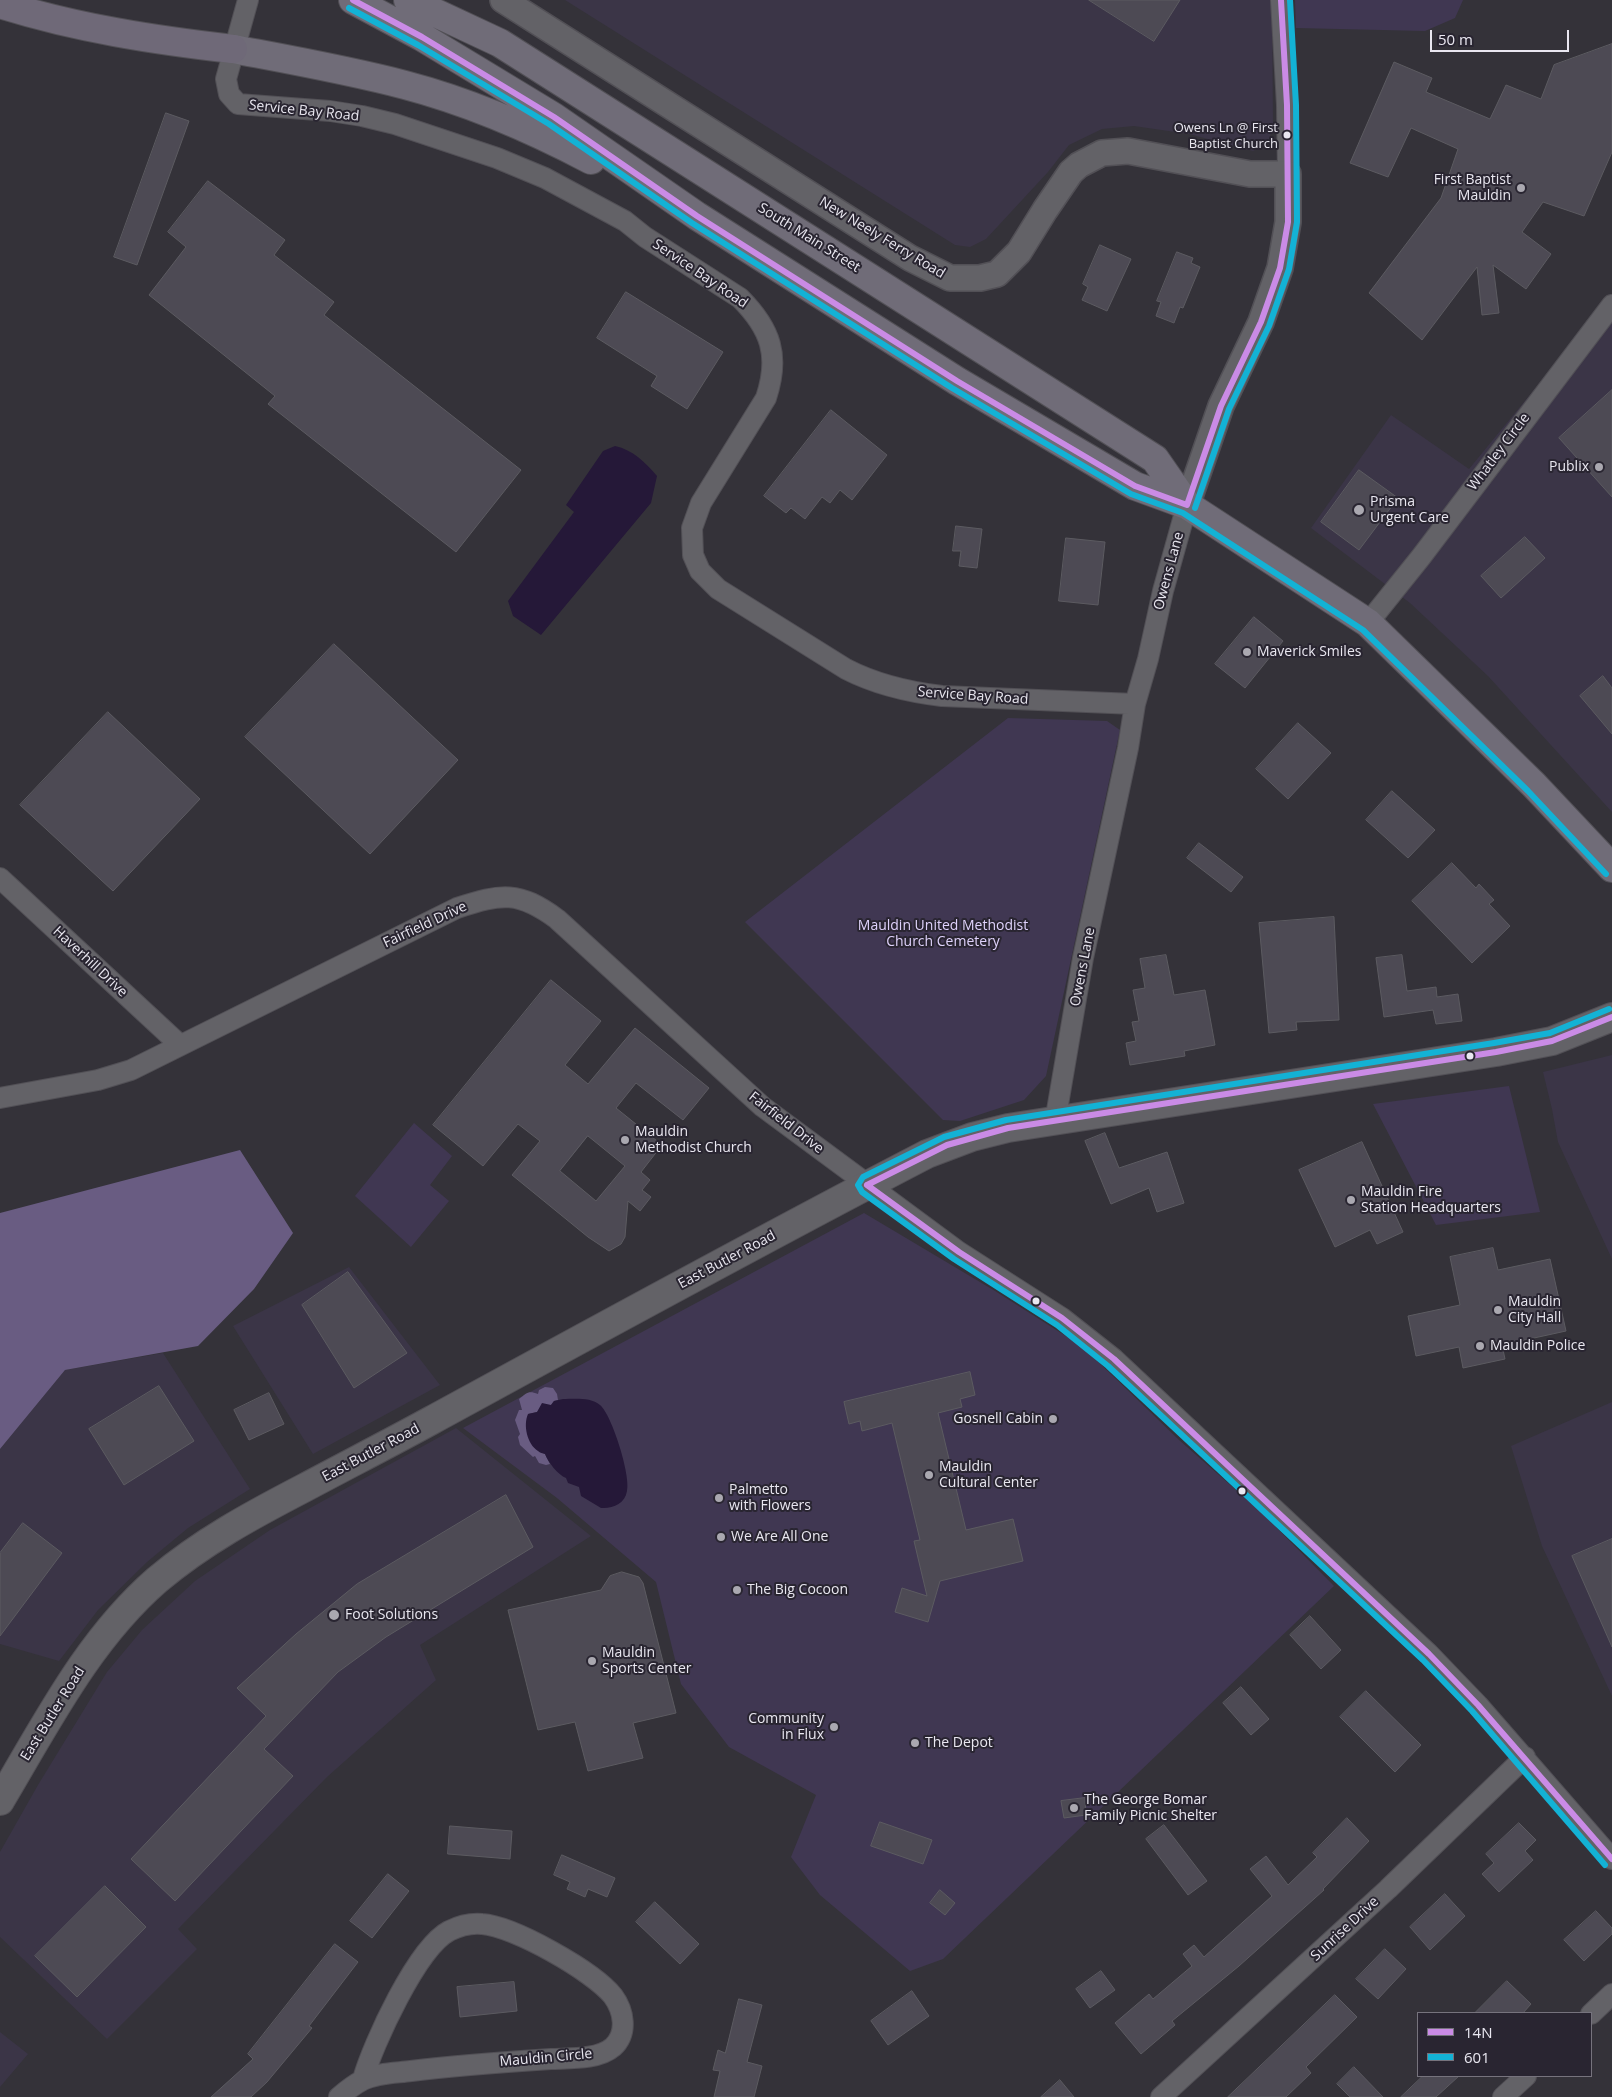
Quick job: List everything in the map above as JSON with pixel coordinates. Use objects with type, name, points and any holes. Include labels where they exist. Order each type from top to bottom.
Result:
[{"type":"highway","points":[[0,4],[37,16],[93,28],[166,42],[233,49]]},
{"type":"main road","name":"South Main Street","points":[[353,0],[422,37],[554,117],[697,216],[957,381],[1135,486],[1187,505],[1368,623],[1534,785],[1612,868]]},
{"type":"main road","name":"South Main Street","points":[[408,0],[500,43],[1155,458],[1187,505]]},
{"type":"main road","points":[[442,0],[500,43]]},
{"type":"main road","points":[[233,49],[334,68],[406,85],[468,106],[556,142],[697,216]]},
{"type":"main road","name":"East Butler Road","points":[[0,1801],[62,1696],[110,1629],[156,1581],[203,1545],[254,1513],[384,1446],[585,1335],[947,1145],[1008,1128],[1496,1052],[1552,1041],[1612,1017]]},
{"type":"street","name":"Service Bay Road","points":[[248,0],[226,79],[229,94],[238,104],[330,111],[362,116],[403,126],[497,158],[545,178],[626,221],[645,237],[740,298],[751,309],[761,323],[770,344],[774,361],[772,380],[766,398],[701,503],[692,528],[693,555],[700,571],[718,589],[846,669],[887,686],[913,693],[942,696],[1135,704]]},
{"type":"street","name":"New Neely Ferry Road","points":[[503,0],[910,258],[950,278],[980,278],[996,274],[1019,252],[1045,210],[1072,172],[1079,165],[1102,153],[1128,151],[1250,174],[1288,174]]},
{"type":"street","name":"Owens Lane","points":[[1055,1122],[1084,958],[1128,748],[1135,704],[1148,659],[1162,591],[1187,505],[1221,406],[1261,322],[1280,268],[1288,222],[1287,105],[1281,0]]},
{"type":"street","name":"Whatley Circle","points":[[1368,623],[1421,557],[1612,304]]},
{"type":"street","name":"Haverhill Drive","points":[[0,878],[180,1045]]},
{"type":"street","name":"Fairfield Drive","points":[[0,1098],[98,1080],[131,1070],[458,908],[492,898],[518,898],[538,905],[558,919],[763,1107],[959,1252],[1062,1318],[1114,1359],[1429,1654],[1478,1705],[1612,1859]]},
{"type":"street","name":"Sunrise Drive","points":[[1161,2097],[1388,1889],[1525,1758]]},
{"type":"street","name":"Mauldin Circle","points":[[338,2097],[363,2079],[381,2074],[450,2066],[594,2055],[612,2048],[618,2041],[622,2034],[623,2016],[613,1996],[608,1991],[590,1976],[552,1952],[499,1927],[482,1924],[461,1926],[449,1931],[438,1939],[421,1960],[394,2005],[369,2058],[363,2079]]},
{"type":"street","points":[[1592,2013],[1612,1994]]},
{"type":"street","points":[[1503,2097],[1525,2077]]},
{"type":"shaded area","points":[[565,0],[1272,0],[1273,126],[1269,140],[1263,146],[1253,151],[1189,134],[1134,126],[1102,129],[1069,145],[1048,172],[986,239],[970,247],[955,245]]},
{"type":"shaded area","points":[[1612,295],[1612,812],[1488,676],[1410,603],[1311,528],[1391,415],[1469,469]]},
{"type":"shaded area","points":[[615,446],[627,450],[638,457],[657,476],[651,503],[541,635],[513,616],[508,601],[574,512],[566,505],[603,451]]},
{"type":"shaded area","points":[[1612,1055],[1612,1259],[1558,1142],[1543,1072]]},
{"type":"shaded area","points":[[240,1150],[293,1233],[254,1289],[198,1346],[65,1370],[0,1449],[0,1213]]},
{"type":"shaded area","points":[[349,1267],[440,1385],[313,1454],[233,1326]]},
{"type":"shaded area","points":[[163,1353],[250,1489],[188,1528],[147,1562],[98,1610],[59,1661],[0,1644],[0,1449],[65,1370]]},
{"type":"shaded area","points":[[545,1387],[553,1388],[558,1400],[554,1401],[551,1405],[545,1405],[537,1412],[528,1414],[540,1452],[545,1454],[550,1464],[546,1465],[539,1463],[535,1456],[533,1457],[520,1445],[518,1437],[520,1434],[515,1420],[519,1410],[522,1410],[519,1399],[528,1393],[538,1394],[539,1390]]},
{"type":"shaded area","points":[[582,1399],[596,1402],[605,1411],[620,1446],[626,1473],[626,1496],[617,1505],[601,1508],[581,1496],[579,1487],[568,1483],[566,1478],[548,1461],[545,1454],[539,1452],[531,1444],[526,1429],[528,1414],[537,1412],[542,1403],[551,1405],[554,1401]]},
{"type":"shaded area","points":[[1612,1402],[1612,1696],[1542,1546],[1511,1446]]},
{"type":"shaded area","points":[[456,1428],[591,1536],[420,1645],[436,1680],[327,1777],[178,1929],[197,1949],[107,2039],[0,1937],[0,1852],[38,1785],[107,1672],[142,1630],[195,1581],[270,1530]]},
{"type":"shaded area","points":[[0,2032],[28,2054],[0,2087]]},
{"type":"green space","points":[[1295,0],[1463,0],[1455,18],[1425,31],[1296,28]]},
{"type":"green space","name":"Mauldin United Methodist Church Cemetery","points":[[1008,718],[1107,721],[1120,730],[1046,1076],[1024,1100],[960,1121],[943,1120],[745,922]]},
{"type":"green space","points":[[1509,1086],[1540,1212],[1436,1225],[1373,1104]]},
{"type":"green space","points":[[414,1123],[452,1156],[430,1185],[449,1201],[411,1247],[355,1196]]},
{"type":"green space","points":[[864,1213],[995,1291],[1083,1347],[1179,1440],[1260,1511],[1334,1586],[943,1959],[910,1971],[820,1895],[791,1857],[816,1795],[729,1747],[681,1684],[656,1582],[557,1498],[463,1428]]},
{"type":"building","points":[[1089,0],[1180,0],[1154,41]]},
{"type":"building","name":"First Baptist Mauldin","points":[[1612,44],[1612,152],[1584,216],[1543,202],[1522,232],[1551,254],[1526,289],[1493,265],[1499,313],[1482,315],[1477,267],[1422,340],[1369,293],[1441,198],[1458,149],[1411,128],[1388,177],[1350,163],[1394,62],[1432,78],[1426,92],[1490,119],[1506,85],[1541,99],[1554,65]]},
{"type":"building","points":[[166,113],[189,121],[137,265],[114,257]]},
{"type":"building","points":[[208,181],[285,240],[274,255],[334,302],[324,315],[521,470],[456,552],[268,404],[275,396],[149,295],[186,247],[168,232]]},
{"type":"building","points":[[1100,245],[1131,259],[1107,311],[1082,300],[1088,287],[1083,284]]},
{"type":"building","points":[[1177,252],[1193,258],[1191,263],[1200,267],[1183,308],[1180,307],[1174,323],[1156,316],[1161,302],[1157,301]]},
{"type":"building","points":[[626,292],[723,352],[687,409],[651,386],[657,376],[597,338]]},
{"type":"building","name":"Publix","points":[[1612,390],[1612,497],[1559,438]]},
{"type":"building","points":[[831,410],[887,455],[852,500],[840,490],[830,503],[822,497],[805,519],[791,508],[786,513],[764,496]]},
{"type":"building","name":"Prisma Urgent Care","points":[[1359,470],[1398,498],[1359,550],[1321,522]]},
{"type":"building","points":[[956,526],[982,529],[977,568],[959,566],[961,551],[953,551]]},
{"type":"building","points":[[1525,537],[1545,558],[1501,598],[1481,576]]},
{"type":"building","points":[[1066,538],[1105,542],[1098,605],[1059,601]]},
{"type":"building","name":"Maverick Smiles","points":[[1254,617],[1283,641],[1245,688],[1215,664]]},
{"type":"building","points":[[334,644],[458,760],[370,854],[245,737]]},
{"type":"building","points":[[1603,676],[1612,688],[1612,734],[1580,696]]},
{"type":"building","points":[[108,712],[200,799],[113,891],[20,805]]},
{"type":"building","points":[[1298,723],[1331,753],[1288,799],[1256,769]]},
{"type":"building","points":[[1392,791],[1435,830],[1408,858],[1366,820]]},
{"type":"building","points":[[1199,843],[1243,877],[1231,892],[1187,858]]},
{"type":"building","points":[[1452,863],[1476,888],[1479,884],[1494,900],[1489,904],[1510,926],[1472,963],[1412,901]]},
{"type":"building","points":[[1334,917],[1339,1020],[1296,1022],[1297,1030],[1269,1033],[1259,923]]},
{"type":"building","points":[[1166,955],[1174,995],[1205,990],[1215,1045],[1184,1051],[1185,1056],[1130,1065],[1126,1043],[1136,1041],[1132,1022],[1139,1021],[1133,990],[1145,988],[1140,959]]},
{"type":"building","points":[[1402,955],[1407,991],[1436,987],[1437,997],[1458,994],[1462,1021],[1436,1024],[1433,1010],[1384,1017],[1376,958]]},
{"type":"building","points":[[551,980],[601,1021],[565,1065],[588,1084],[635,1028],[709,1088],[683,1120],[636,1083],[616,1108],[662,1145],[641,1172],[650,1180],[642,1190],[651,1197],[640,1211],[628,1201],[625,1237],[621,1244],[609,1251],[588,1237],[512,1175],[540,1141],[518,1124],[483,1166],[433,1125]],"holes":[[[588,1136],[625,1166],[596,1201],[560,1171]]]},
{"type":"building","points":[[1105,1133],[1119,1168],[1167,1152],[1184,1203],[1157,1212],[1149,1188],[1111,1204],[1085,1141]]},
{"type":"building","name":"Mauldin Fire Station Headquarters","points":[[1362,1142],[1403,1232],[1377,1244],[1370,1230],[1335,1247],[1299,1170]]},
{"type":"building","name":"Mauldin City Hall","points":[[1493,1248],[1498,1270],[1550,1259],[1566,1331],[1502,1345],[1505,1359],[1463,1368],[1459,1347],[1416,1356],[1408,1316],[1460,1305],[1450,1257]]},
{"type":"building","points":[[348,1272],[407,1353],[354,1388],[302,1305]]},
{"type":"building","name":"Mauldin Cultural Center","points":[[970,1372],[975,1395],[960,1399],[962,1407],[938,1413],[966,1530],[1013,1519],[1023,1561],[940,1581],[928,1622],[895,1612],[902,1588],[927,1596],[914,1541],[920,1540],[892,1423],[862,1431],[860,1421],[849,1424],[844,1402]]},
{"type":"building","points":[[159,1386],[194,1441],[124,1485],[89,1429]]},
{"type":"building","points":[[269,1393],[284,1424],[249,1440],[234,1410]]},
{"type":"building","points":[[506,1495],[533,1547],[386,1637],[338,1672],[264,1749],[293,1776],[175,1901],[131,1859],[266,1716],[237,1688],[296,1634],[357,1584]]},
{"type":"building","points":[[23,1523],[62,1553],[0,1636],[0,1553]]},
{"type":"building","points":[[1612,1539],[1612,1647],[1572,1556]]},
{"type":"building","name":"Mauldin Sports Center","points":[[622,1572],[639,1577],[643,1583],[676,1713],[633,1723],[643,1758],[588,1771],[575,1722],[538,1730],[508,1610],[601,1590],[610,1576]]},
{"type":"building","points":[[1310,1616],[1341,1650],[1321,1669],[1290,1635]]},
{"type":"building","points":[[1241,1687],[1269,1719],[1251,1735],[1223,1703]]},
{"type":"building","points":[[1366,1691],[1421,1745],[1395,1772],[1340,1717]]},
{"type":"building","name":"The George Bomar Family Picnic Shelter","points":[[1085,1798],[1086,1815],[1064,1818],[1061,1801]]},
{"type":"building","points":[[1347,1818],[1369,1841],[1324,1890],[1239,1966],[1172,2021],[1175,2025],[1141,2054],[1115,2023],[1149,1994],[1153,1999],[1192,1966],[1183,1954],[1194,1945],[1204,1957],[1272,1896],[1250,1869],[1266,1856],[1288,1885],[1317,1857],[1313,1853]]},
{"type":"building","points":[[880,1822],[932,1840],[923,1864],[871,1846]]},
{"type":"building","points":[[1519,1823],[1536,1840],[1525,1851],[1533,1860],[1499,1892],[1482,1874],[1494,1863],[1486,1854]]},
{"type":"building","points":[[1164,1825],[1207,1881],[1188,1895],[1146,1839]]},
{"type":"building","points":[[450,1826],[512,1831],[510,1859],[448,1854]]},
{"type":"building","points":[[562,1855],[615,1878],[607,1897],[588,1889],[585,1897],[567,1889],[570,1882],[554,1875]]},
{"type":"building","points":[[388,1874],[409,1891],[372,1938],[350,1921]]},
{"type":"building","points":[[105,1886],[146,1927],[77,1997],[35,1956]]},
{"type":"building","points":[[940,1890],[955,1903],[945,1915],[930,1903]]},
{"type":"building","points":[[1445,1894],[1465,1916],[1430,1950],[1410,1927]]},
{"type":"building","points":[[655,1902],[699,1944],[680,1964],[636,1922]]},
{"type":"building","points":[[1596,1911],[1612,1928],[1612,1934],[1584,1961],[1564,1940]]},
{"type":"building","points":[[335,1944],[358,1962],[309,2026],[312,2028],[267,2082],[251,2097],[211,2097],[253,2059],[248,2054]]},
{"type":"building","points":[[1385,1949],[1406,1969],[1378,1999],[1356,1979]]},
{"type":"building","points":[[1101,1971],[1115,1990],[1090,2008],[1076,1989]]},
{"type":"building","points":[[1507,1981],[1531,2004],[1524,2012],[1476,2012]]},
{"type":"building","points":[[514,1982],[517,2011],[460,2017],[457,1987]]},
{"type":"building","points":[[912,1991],[929,2016],[888,2045],[871,2021]]},
{"type":"building","points":[[1335,1995],[1357,2017],[1306,2067],[1311,2073],[1286,2097],[1228,2097]]},
{"type":"building","points":[[739,1999],[762,2005],[747,2062],[762,2066],[754,2097],[714,2097],[720,2071],[713,2070],[718,2050],[725,2053]]},
{"type":"building","points":[[1354,2067],[1383,2097],[1350,2097],[1337,2084]]},
{"type":"building","points":[[1422,2077],[1458,2077],[1436,2097],[1401,2097]]},
{"type":"building","points":[[1060,2080],[1074,2097],[1041,2097]]},
{"type":"transit line","name":"14N","points":[[353,0],[422,37],[554,117],[697,216],[957,381],[1135,486],[1187,505]]},
{"type":"transit line","name":"14N","points":[[1187,505],[1221,406],[1261,322],[1280,268],[1288,222],[1287,105],[1281,0]]},
{"type":"transit line","name":"601","points":[[1195,508],[1229,409],[1269,326],[1289,269],[1297,222],[1296,105],[1290,0]]},
{"type":"transit line","name":"601","points":[[349,8],[418,45],[549,124],[692,223],[952,388],[1131,494],[1183,513],[1363,630],[1528,791],[1606,874]]},
{"type":"transit line","name":"601","points":[[1605,1865],[1472,1711],[1423,1660],[1108,1366],[1057,1325],[954,1259],[862,1192],[858,1185],[863,1177],[944,1137],[1006,1120],[1550,1033],[1609,1009]]},
{"type":"transit line","name":"14N","points":[[867,1185],[947,1145],[1008,1128],[1496,1052],[1552,1041],[1612,1017]]},
{"type":"transit line","name":"14N","points":[[867,1185],[959,1252],[1062,1318],[1114,1359],[1429,1654],[1478,1705],[1612,1859]]},
{"type":"place","name":"Owens Ln @ First Baptist Church","points":[[1287,135]]},
{"type":"place","name":"First Baptist Mauldin","points":[[1521,188]]},
{"type":"place","name":"Publix","points":[[1599,467]]},
{"type":"place","name":"Prisma Urgent Care","points":[[1359,510]]},
{"type":"place","name":"Maverick Smiles","points":[[1247,652]]},
{"type":"place","name":"Mauldin Methodist Church","points":[[625,1140]]},
{"type":"place","name":"Mauldin Fire Station Headquarters","points":[[1351,1200]]},
{"type":"place","name":"Mauldin City Hall","points":[[1498,1310]]},
{"type":"place","name":"Mauldin Police","points":[[1480,1346]]},
{"type":"place","name":"Gosnell Cabin","points":[[1053,1419]]},
{"type":"place","name":"Mauldin Cultural Center","points":[[929,1475]]},
{"type":"place","name":"Palmetto with Flowers","points":[[719,1498]]},
{"type":"place","name":"We Are All One","points":[[721,1537]]},
{"type":"place","name":"The Big Cocoon","points":[[737,1590]]},
{"type":"place","name":"Foot Solutions","points":[[334,1615]]},
{"type":"place","name":"Mauldin Sports Center","points":[[592,1661]]},
{"type":"place","name":"Community in Flux","points":[[834,1727]]},
{"type":"place","name":"The Depot","points":[[915,1743]]},
{"type":"place","name":"The George Bomar Family Picnic Shelter","points":[[1074,1808]]}]
